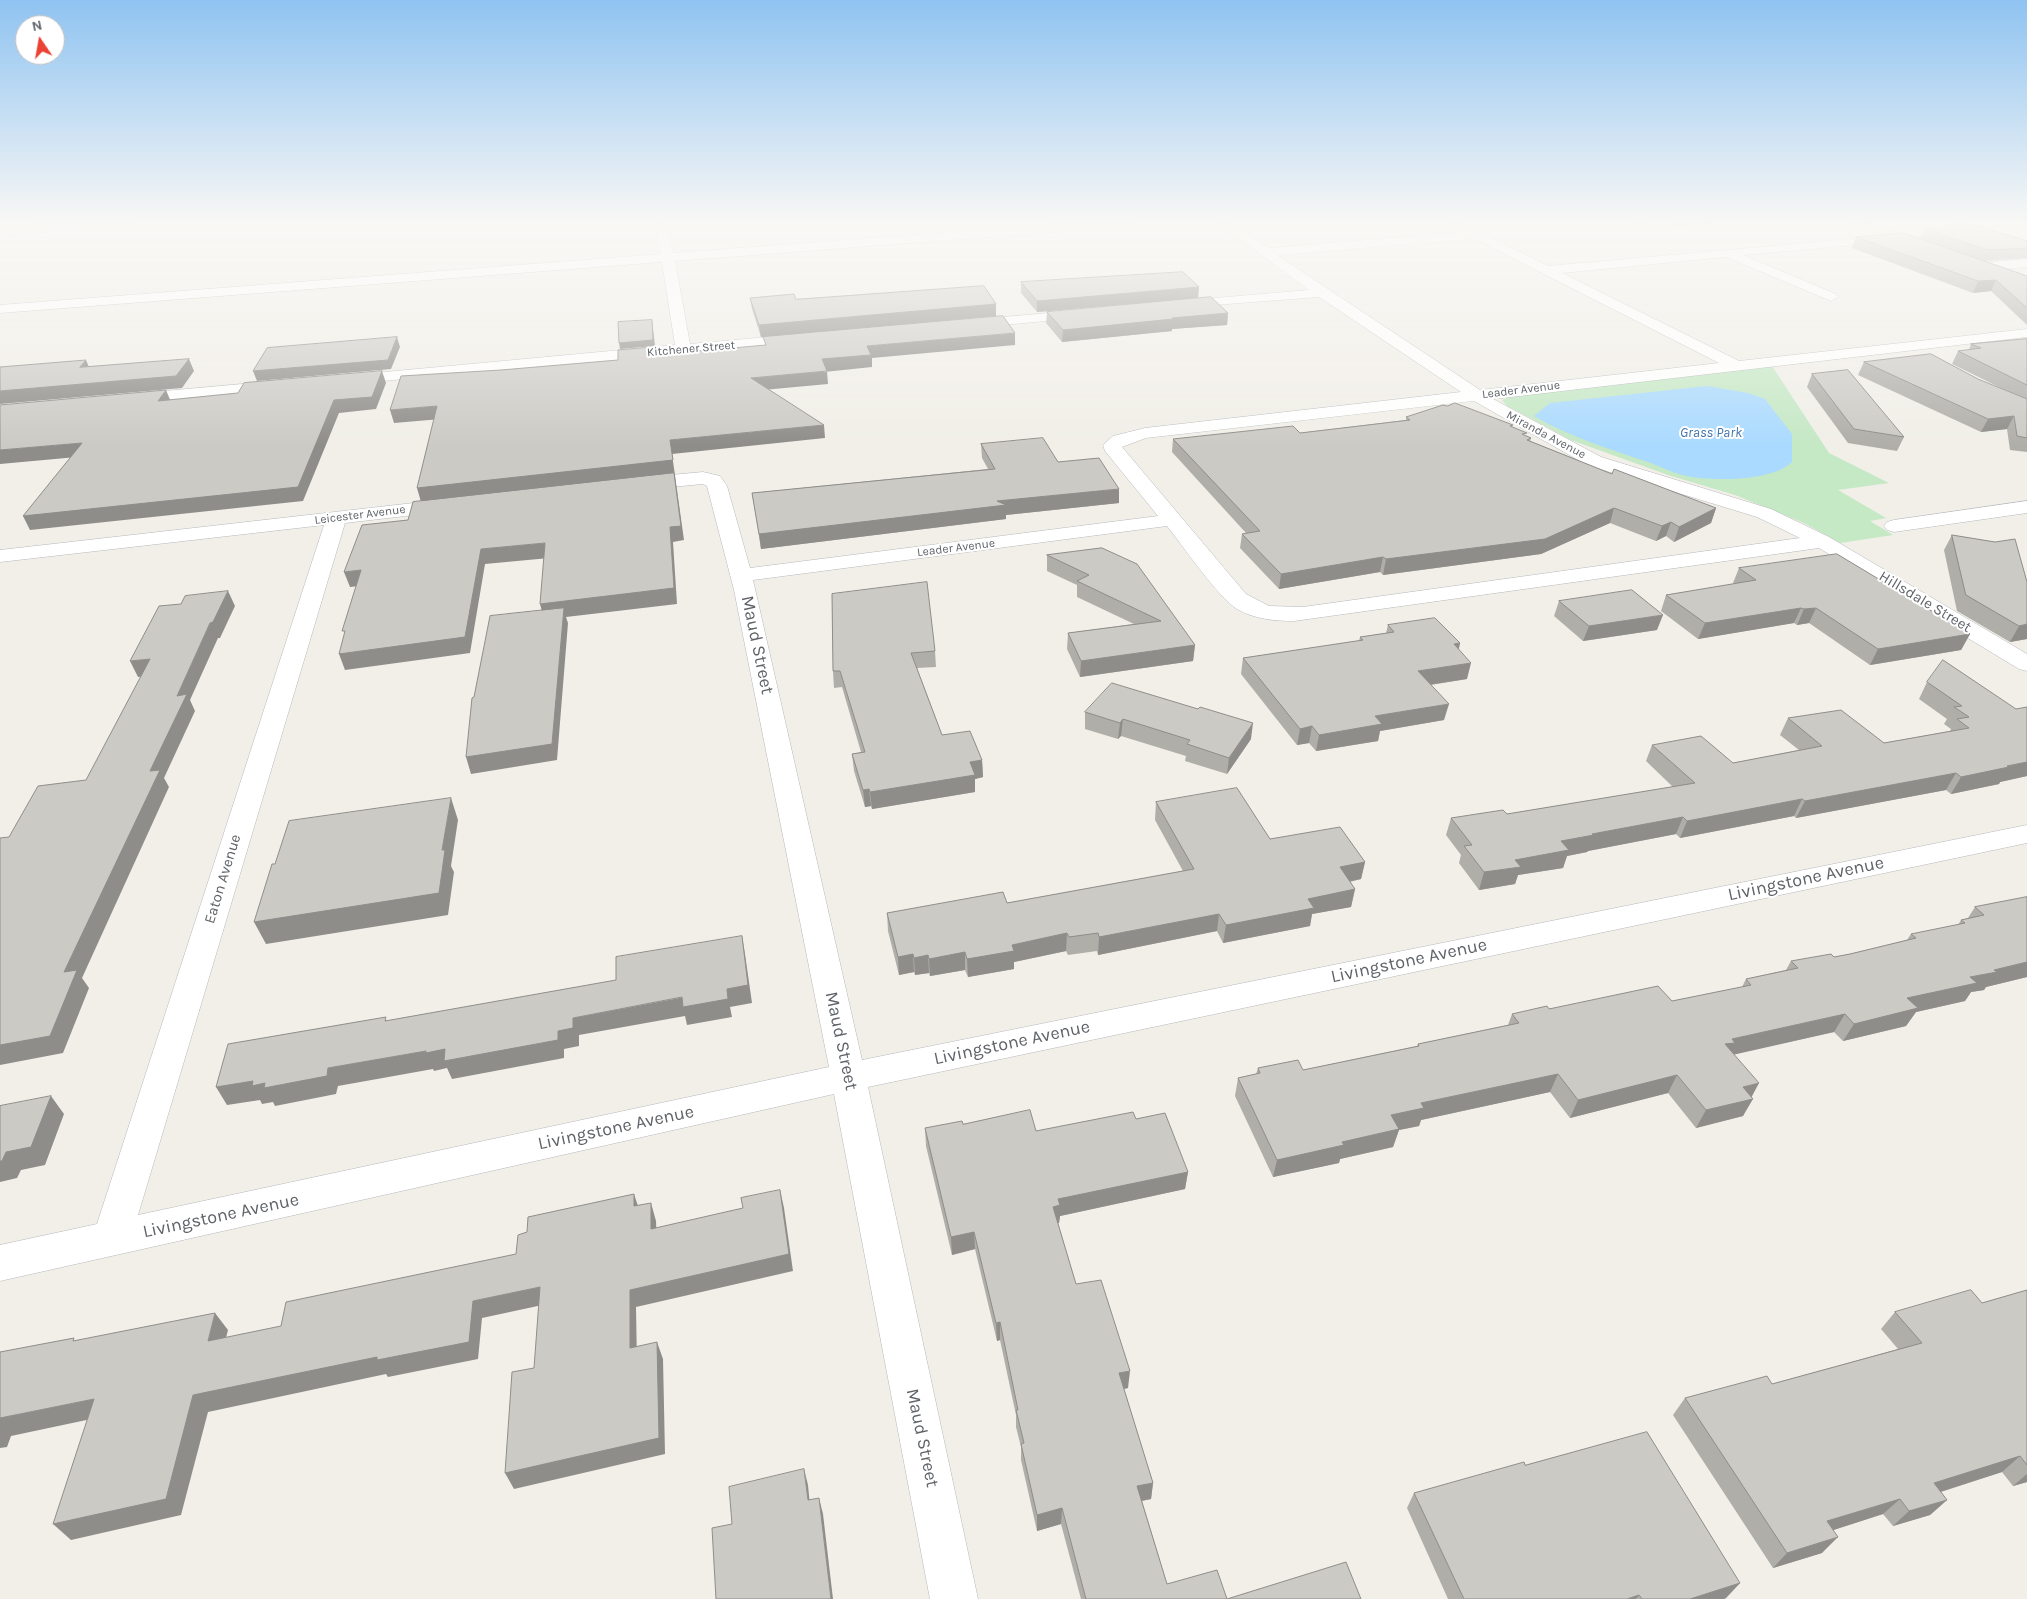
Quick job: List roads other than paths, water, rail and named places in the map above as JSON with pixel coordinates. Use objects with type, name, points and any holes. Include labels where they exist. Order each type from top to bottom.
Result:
[{"type":"street","points":[[0,309],[162,297]]},
{"type":"street","points":[[674,297],[683,350]]},
{"type":"street","points":[[1165,306],[1270,297]]},
{"type":"street","name":"Miranda Avenue","points":[[1329,297],[1490,404],[1594,460],[1764,513],[1822,541]]},
{"type":"street","points":[[1599,297],[1735,365]]},
{"type":"street","points":[[958,325],[1096,313]]},
{"type":"street","name":"Leader Avenue","points":[[1822,541],[1282,615],[1262,613],[1238,600],[1170,520],[1114,451],[1112,445],[1118,440],[1145,433],[2027,333]]},
{"type":"street","name":"Kitchener Street","points":[[336,380],[811,338]]},
{"type":"street","points":[[1901,346],[1928,360]]},
{"type":"street","points":[[119,400],[297,384]]},
{"type":"street","name":"Maud Street","points":[[622,485],[707,478],[717,486],[742,575],[848,1077],[954,1599]]},
{"type":"street","name":"Leicester Avenue","points":[[0,556],[464,503]]},
{"type":"street","points":[[1900,504],[1930,521]]},
{"type":"street","points":[[1894,526],[2027,507]]},
{"type":"street","name":"Eaton Avenue","points":[[111,1240],[336,518]]},
{"type":"street","name":"Leader Avenue","points":[[742,575],[1170,520]]},
{"type":"street","name":"Hillsdale Street","points":[[1822,541],[2027,664]]},
{"type":"street","name":"Livingstone Avenue","points":[[0,1263],[848,1077],[2027,834]]},
{"type":"water","name":"Grass Park","points":[[1707,386],[1748,393],[1765,399],[1792,434],[1792,462],[1772,473],[1744,478],[1716,479],[1686,476],[1590,442],[1534,416],[1550,403]]}]
